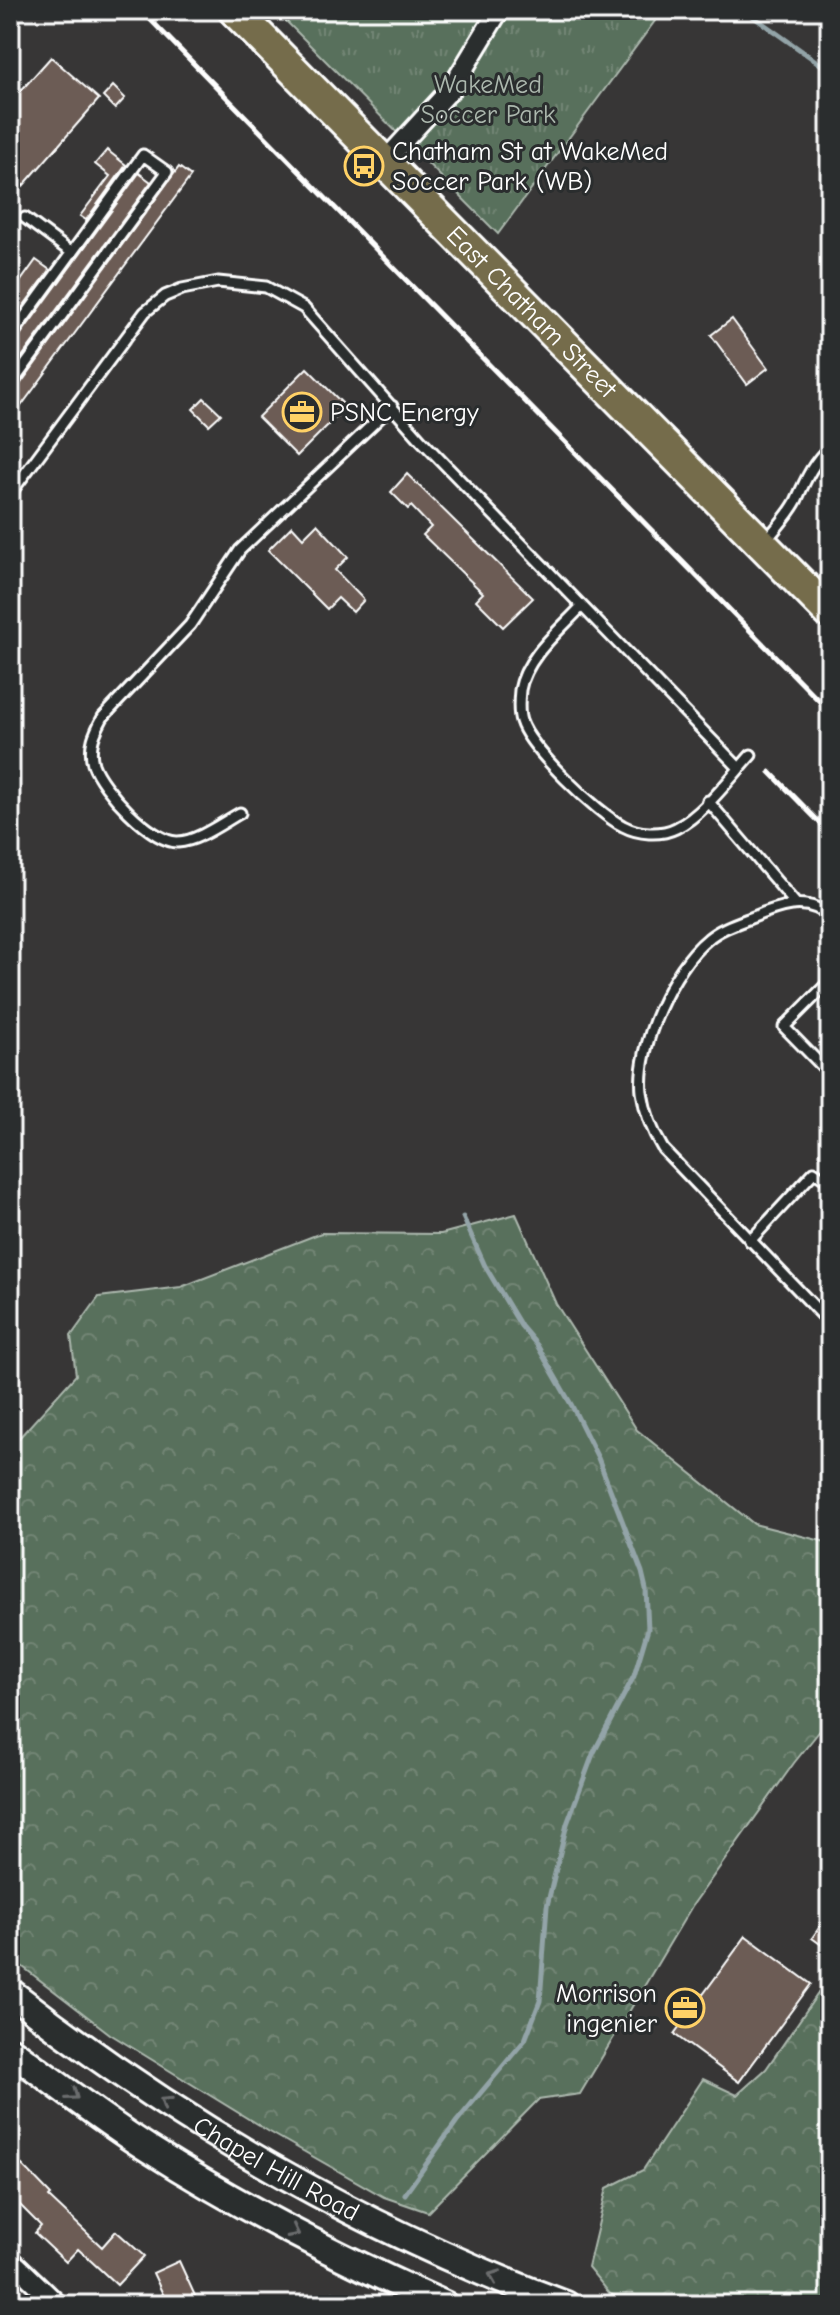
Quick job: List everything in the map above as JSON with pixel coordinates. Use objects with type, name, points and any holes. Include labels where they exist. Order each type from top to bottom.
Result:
[{"type":"main road","name":"East Chatham Street","points":[[234,10],[830,613]]},
{"type":"main road","name":"Chapel Hill Road","points":[[10,1992],[81,2047],[295,2180],[531,2299],[566,2305]]},
{"type":"main road","name":"Chapel Hill Road","points":[[10,2050],[147,2148],[252,2211],[445,2305]]},
{"type":"street","points":[[385,161],[451,89],[499,10]]},
{"type":"street","points":[[10,2259],[58,2305]]},
{"type":"lane","points":[[10,337],[143,155],[167,172],[10,386]]},
{"type":"lane","points":[[25,218],[72,253]]},
{"type":"lane","points":[[10,494],[145,312],[165,296],[182,289],[218,282],[247,283],[276,291],[304,308],[421,440],[739,768]]},
{"type":"lane","points":[[240,813],[180,842],[166,841],[152,834],[102,781],[93,763],[93,736],[103,717],[203,609],[240,550],[392,406]]},
{"type":"lane","points":[[763,545],[795,502],[802,483],[816,462],[830,447]]},
{"type":"lane","points":[[581,607],[535,658],[523,679],[519,707],[528,737],[539,751],[604,815],[642,832],[676,828],[708,801],[751,755]]},
{"type":"lane","points":[[708,801],[795,903]]},
{"type":"lane","points":[[830,918],[821,909],[795,903],[717,932],[695,952],[660,1010],[643,1067],[642,1091],[648,1118],[663,1149],[830,1323]]},
{"type":"lane","points":[[830,981],[784,1027],[830,1074]]},
{"type":"lane","points":[[750,1241],[814,1172],[830,1182]]},
{"type":"green space","name":"WakeMed Soccer Park","points":[[275,10],[663,10],[498,234]]},
{"type":"green space","points":[[516,1214],[556,1304],[637,1430],[754,1524],[830,1543],[830,1718],[692,1906],[580,2094],[538,2100],[428,2212],[384,2197],[268,2131],[110,2034],[10,1957],[10,1448],[76,1375],[71,1336],[99,1297],[181,1287],[321,1233],[441,1234]]},
{"type":"green space","points":[[830,1976],[830,2305],[635,2305],[610,2294],[588,2267],[607,2188],[643,2170],[703,2079],[737,2095],[766,2069]]},
{"type":"building","points":[[51,57],[99,99],[23,186],[10,175],[10,103]]},
{"type":"building","points":[[113,86],[125,98],[115,109],[103,97]]},
{"type":"building","points":[[107,150],[126,165],[86,220],[80,216],[110,176],[95,164]]},
{"type":"building","points":[[179,167],[191,176],[10,421],[10,393],[16,390]]},
{"type":"building","points":[[139,173],[151,182],[10,373],[10,344],[16,341]]},
{"type":"building","points":[[36,260],[50,270],[10,324],[10,296]]},
{"type":"building","points":[[732,319],[768,368],[747,384],[711,335]]},
{"type":"building","name":"PSNC Energy","points":[[307,368],[346,407],[297,456],[258,417]]},
{"type":"building","points":[[204,398],[221,414],[209,425],[193,409]]},
{"type":"building","points":[[407,474],[533,598],[503,627],[476,600],[483,593],[423,535],[431,527],[411,506],[408,509],[391,492]]},
{"type":"building","points":[[317,524],[348,557],[335,570],[364,600],[353,612],[338,598],[327,609],[268,550],[292,526],[303,538]]},
{"type":"building","points":[[830,1912],[830,1951],[812,1938]]},
{"type":"building","points":[[746,1936],[811,1984],[739,2082],[674,2034]]},
{"type":"building","points":[[22,2165],[51,2195],[49,2197],[102,2247],[116,2231],[144,2256],[117,2285],[78,2249],[66,2262],[35,2233],[41,2226],[10,2195],[10,2176]]},
{"type":"building","points":[[179,2261],[196,2298],[181,2305],[168,2305],[153,2273]]},
{"type":"waterway","points":[[744,10],[830,71]]},
{"type":"waterway","points":[[405,2194],[457,2121],[525,2040],[540,2001],[547,1906],[567,1824],[593,1754],[634,1676],[648,1629],[642,1572],[598,1458],[537,1345],[521,1326],[485,1266],[463,1217]]},
{"type":"waterway","points":[[329,2305],[333,2294]]},
{"type":"railway","points":[[141,10],[830,712]]},
{"type":"railway","points":[[770,772],[830,833]]},
{"type":"place","name":"Chatham St at WakeMed Soccer Park (WB)","points":[[364,166]]},
{"type":"place","name":"PSNC Energy","points":[[302,412]]},
{"type":"place","name":"Morrison ingenier","points":[[685,2008]]}]
